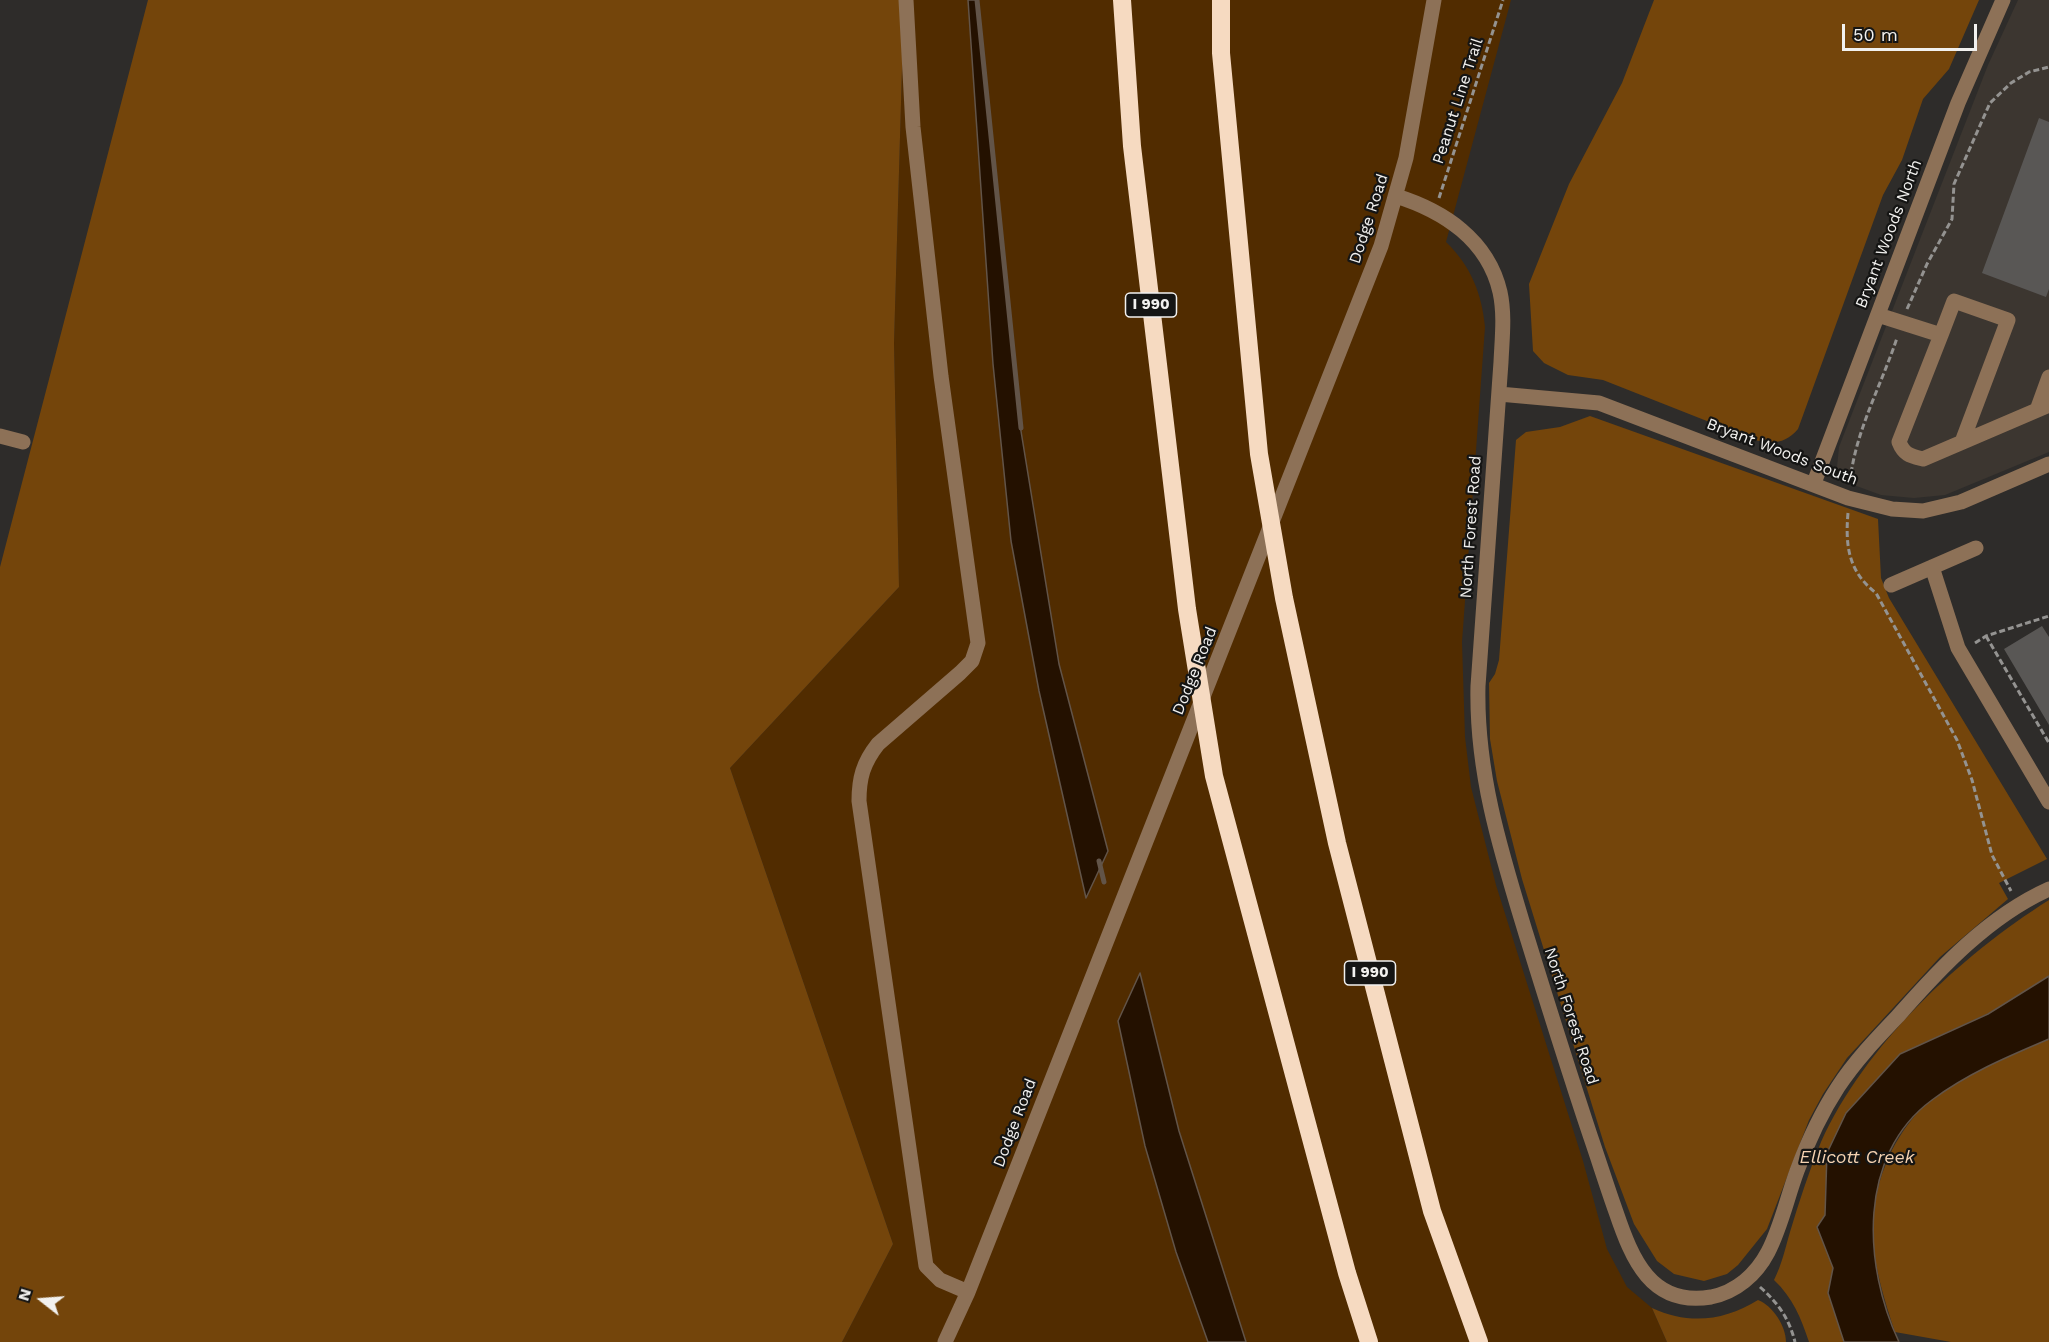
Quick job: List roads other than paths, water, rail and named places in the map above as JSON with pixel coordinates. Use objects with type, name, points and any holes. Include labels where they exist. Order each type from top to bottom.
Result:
[{"type":"highway","name":"I 990","points":[[1122,0],[1132,146],[1187,609],[1214,776],[1347,1273],[1369,1342]]},
{"type":"highway","name":"I 990","points":[[1221,0],[1221,53],[1259,453],[1284,598],[1337,843],[1429,1199],[1479,1342]]},
{"type":"street","points":[[906,0],[913,127],[940,364],[978,643],[972,661],[878,744],[867,758],[859,778],[859,801],[926,1266],[940,1280],[968,1292]]},
{"type":"street","name":"Dodge Road","points":[[945,1342],[968,1292],[1382,246],[1413,123],[1434,0]]},
{"type":"street","name":"Bryant Woods North","points":[[1814,483],[1958,103],[2003,0]]},
{"type":"street","name":"North Forest Road","points":[[1396,196],[1435,210],[1453,222],[1474,242],[1496,280],[1503,319],[1478,686],[1479,738],[1484,784],[1514,894],[1599,1161],[1629,1248],[1648,1278],[1670,1293],[1695,1298],[1725,1293],[1750,1277],[1768,1252],[1812,1133],[1845,1078],[1871,1045],[1944,966],[1983,931],[2049,889]]},
{"type":"street","points":[[1962,442],[2008,320],[1954,301],[1899,442],[1902,450],[1909,456],[1923,459],[2043,408],[2049,377]]},
{"type":"street","points":[[1878,315],[1941,335]]},
{"type":"street","name":"Bryant Woods South","points":[[1499,394],[1599,403],[1877,506],[1923,511],[1961,502],[2049,464]]},
{"type":"street","points":[[0,436],[22,442]]},
{"type":"street","points":[[1891,585],[1976,548]]},
{"type":"street","points":[[1932,567],[1958,648],[2049,802]]},
{"type":"water","points":[[968,0],[977,0],[1020,425],[1059,664],[1108,851],[1086,898],[1039,691],[1011,541],[993,364]]},
{"type":"water","points":[[1140,973],[1179,1131],[1246,1342],[1208,1342],[1176,1252],[1145,1146],[1118,1021]]},
{"type":"water","name":"Ellicott Creek","points":[[2049,976],[2049,1039],[1989,1066],[1946,1090],[1908,1123],[1890,1150],[1879,1181],[1874,1213],[1874,1247],[1878,1280],[1899,1342],[1844,1342],[1828,1293],[1833,1268],[1817,1227],[1825,1215],[1827,1153],[1846,1113],[1900,1054],[1988,1014]]},
{"type":"waterway","points":[[977,0],[1021,428]]},
{"type":"waterway","points":[[1099,861],[1104,882]]}]
